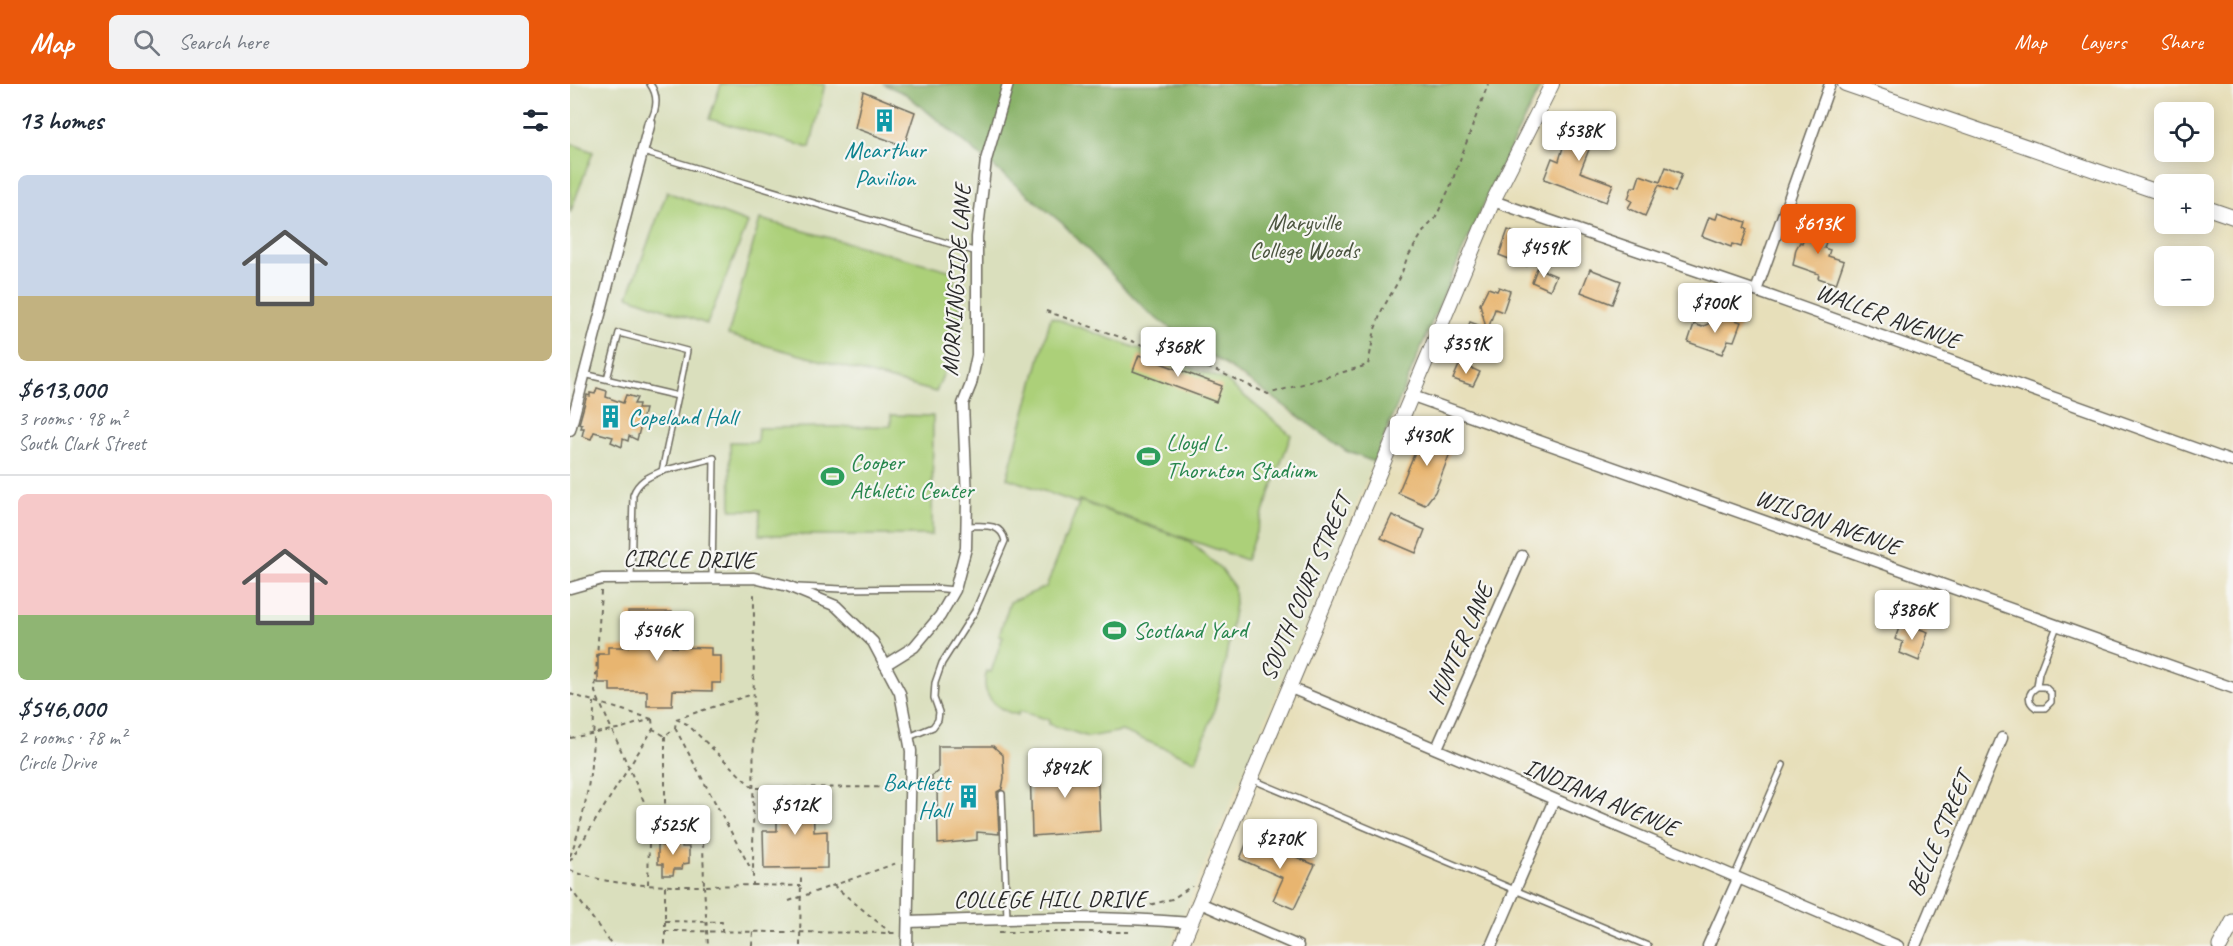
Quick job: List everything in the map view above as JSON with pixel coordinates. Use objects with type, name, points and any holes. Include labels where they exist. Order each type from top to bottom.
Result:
[{"type":"main road","points":[[2220,946],[2232,927]]},
{"type":"street","name":"MORNINGSIDE LANE","points":[[885,665],[914,647],[940,616],[955,590],[966,548],[963,404],[971,384],[977,355],[978,228],[986,160],[1008,84]]},
{"type":"street","name":"SOUTH COURT STREET","points":[[1181,946],[1493,201],[1552,84]]},
{"type":"street","points":[[1756,291],[1830,84]]},
{"type":"street","points":[[1845,84],[2154,191]]},
{"type":"street","points":[[570,430],[650,122]]},
{"type":"street","name":"WALLER AVENUE","points":[[1493,201],[1756,291],[2233,462]]},
{"type":"street","points":[[2214,210],[2233,217]]},
{"type":"street","name":"WILSON AVENUE","points":[[1410,395],[2233,688]]},
{"type":"street","name":"HUNTER LANE","points":[[1437,748],[1522,556]]},
{"type":"street","name":"CIRCLE DRIVE","points":[[570,588],[602,579],[754,578],[788,586],[836,606],[873,642],[900,693],[909,737],[911,787],[907,946]]},
{"type":"street","name":"INDIANA AVENUE","points":[[1288,687],[1437,748],[1898,946]]},
{"type":"street","name":"BELLE STREET","points":[[1915,946],[2002,738]]},
{"type":"street","points":[[1491,946],[1554,800]]},
{"type":"street","points":[[1708,946],[1736,878]]},
{"type":"street","points":[[1201,896],[1299,946]]},
{"type":"street","name":"COLLEGE HILL DRIVE","points":[[909,928],[1008,918],[1155,919],[1191,923]]},
{"type":"lane","points":[[650,84],[656,92],[656,100],[655,113],[650,122]]},
{"type":"lane","points":[[643,152],[977,252]]},
{"type":"lane","points":[[607,380],[618,333],[687,351],[662,471]]},
{"type":"lane","points":[[584,374],[678,396]]},
{"type":"lane","points":[[631,579],[633,495],[637,485],[647,477],[662,471],[714,458],[712,578]]},
{"type":"lane","points":[[909,737],[933,727],[938,720],[939,712],[934,698],[935,683],[942,663],[975,611],[1005,541],[1003,533],[996,527],[967,526]]},
{"type":"lane","points":[[788,586],[862,590],[934,588],[955,590]]},
{"type":"lane","points":[[2037,687],[2045,687],[2051,693],[2051,702],[2045,708],[2036,708],[2030,702],[2030,693],[2037,687],[2039,673],[2057,626]]},
{"type":"lane","points":[[1736,878],[1783,765]]},
{"type":"lane","points":[[1250,778],[1648,946]]},
{"type":"lane","points":[[1002,794],[1008,918]]},
{"type":"path","points":[[1046,311],[1217,371],[1268,394],[1368,365],[1375,329],[1382,310],[1400,278],[1407,258],[1425,229],[1435,219],[1450,187],[1488,84]]},
{"type":"path","points":[[753,885],[754,578]]},
{"type":"path","points":[[602,579],[595,692],[659,835]]},
{"type":"path","points":[[570,694],[652,719]]},
{"type":"path","points":[[676,719],[753,694]]},
{"type":"path","points":[[570,856],[587,801],[594,702]]},
{"type":"path","points":[[570,861],[653,729],[652,719]]},
{"type":"path","points":[[570,738],[652,719]]},
{"type":"path","points":[[676,719],[675,728],[753,872]]},
{"type":"path","points":[[676,719],[687,724],[753,788],[911,787]]},
{"type":"path","points":[[665,736],[675,728]]},
{"type":"path","points":[[653,729],[665,736]]},
{"type":"path","points":[[665,736],[665,834]]},
{"type":"path","points":[[648,885],[649,842],[665,834],[695,835],[703,841],[705,922],[708,946]]},
{"type":"path","points":[[789,900],[910,859]]},
{"type":"path","points":[[570,870],[611,881],[648,885],[801,886]]},
{"type":"path","points":[[800,946],[801,876]]},
{"type":"path","points":[[833,885],[891,933]]},
{"type":"path","points":[[665,886],[665,946]]},
{"type":"path","points":[[1136,908],[1172,899],[1191,886],[1201,896]]},
{"type":"path","points":[[570,888],[613,946]]},
{"type":"path","points":[[665,921],[722,922],[722,932]]},
{"type":"path","points":[[665,931],[891,933],[909,928]]},
{"type":"path","points":[[752,946],[753,931]]},
{"type":"path","points":[[990,932],[1134,932]]},
{"type":"shaded area","points":[[570,84],[882,84],[906,94],[1062,223],[1150,314],[1346,451],[1374,462],[1170,946],[570,946]]},
{"type":"green space","points":[[721,84],[825,84],[810,148],[709,119]]},
{"type":"green space","name":"Maryville College Woods","points":[[883,84],[1542,84],[1496,177],[1454,271],[1374,462],[1346,451],[1268,394],[1150,314],[1062,223],[906,94]]},
{"type":"green space","points":[[570,143],[593,152],[570,213]]},
{"type":"green space","points":[[667,192],[748,223],[707,324],[628,296]]},
{"type":"green space","points":[[760,219],[952,271],[963,326],[936,392],[728,335]]},
{"type":"green space","name":"Lloyd L. Thornton Stadium","points":[[1051,317],[1225,380],[1291,435],[1246,560],[1079,500],[1077,503],[1007,478]]},
{"type":"green space","name":"Cooper Athletic Center","points":[[891,415],[933,416],[932,535],[759,535],[760,510],[731,510],[730,442],[757,442],[758,428],[891,426]]},
{"type":"green space","name":"Scotland Yard","points":[[1080,501],[1189,541],[1221,569],[1234,587],[1235,604],[1224,669],[1214,711],[1196,761],[1122,731],[1088,737],[1049,724],[1049,720],[1019,711],[1018,715],[1010,713],[996,705],[987,694],[985,680],[987,671],[991,672],[1003,636],[999,635],[1010,602],[1046,587]]},
{"type":"building","name":"Mcarthur Pavilion","points":[[863,91],[915,112],[904,146],[855,128]]},
{"type":"building","points":[[1579,118],[1606,128],[1600,145],[1592,142],[1580,172],[1613,184],[1606,202],[1544,179],[1552,158],[1559,161],[1568,130],[1574,132]]},
{"type":"building","points":[[1666,167],[1682,174],[1675,192],[1659,185],[1645,216],[1628,208],[1632,201],[1628,199],[1632,187],[1636,187],[1640,175],[1660,182]]},
{"type":"building","points":[[1718,213],[1746,222],[1744,228],[1747,229],[1741,247],[1732,244],[1731,247],[1702,236],[1709,217],[1716,219]]},
{"type":"building","points":[[1809,223],[1830,230],[1824,248],[1830,250],[1828,256],[1844,261],[1836,284],[1818,278],[1819,274],[1793,265],[1796,249],[1800,242],[1802,243]]},
{"type":"building","points":[[1508,230],[1536,241],[1527,266],[1499,255]]},
{"type":"building","points":[[1537,268],[1556,276],[1550,290],[1532,282]]},
{"type":"building","points":[[1590,269],[1621,281],[1612,304],[1581,292]]},
{"type":"building","points":[[1499,287],[1510,291],[1503,312],[1495,309],[1488,329],[1497,333],[1490,353],[1462,342],[1470,322],[1486,328],[1480,304],[1488,288],[1497,291]]},
{"type":"building","points":[[1718,314],[1741,322],[1734,341],[1728,340],[1722,354],[1688,342],[1694,324],[1702,327],[1714,321]]},
{"type":"building","points":[[1139,355],[1222,386],[1216,402],[1133,371]]},
{"type":"building","points":[[1460,363],[1480,372],[1473,386],[1453,379]]},
{"type":"building","name":"Copeland Hall","points":[[597,388],[607,391],[606,397],[623,403],[626,395],[637,398],[634,404],[639,404],[638,409],[645,409],[637,440],[629,436],[628,441],[623,439],[622,447],[611,442],[613,437],[594,432],[591,439],[582,436],[584,428],[581,428],[582,425],[579,424],[587,395],[595,394]]},
{"type":"building","points":[[1425,428],[1455,440],[1435,492],[1425,505],[1398,493]]},
{"type":"building","points":[[1392,515],[1425,530],[1416,553],[1381,538]]},
{"type":"building","points":[[628,612],[672,612],[672,647],[711,648],[711,656],[721,656],[721,683],[712,683],[712,691],[673,690],[672,706],[647,706],[647,691],[610,691],[610,683],[598,683],[598,654],[608,654],[608,647],[628,647]]},
{"type":"building","points":[[1901,622],[1928,632],[1919,661],[1900,653],[1903,642],[1895,639]]},
{"type":"building","name":"Bartlett Hall","points":[[938,746],[993,746],[1003,755],[1004,778],[1002,789],[997,792],[999,834],[977,832],[977,840],[938,844],[937,787],[932,785],[932,775],[938,772]]},
{"type":"building","points":[[1097,764],[1100,831],[1032,836],[1030,766]]},
{"type":"building","points":[[777,793],[813,793],[814,832],[827,831],[827,868],[764,869],[763,831],[777,831]]},
{"type":"building","points":[[1249,837],[1315,865],[1294,909],[1273,900],[1283,878],[1240,859]]},
{"type":"building","points":[[682,839],[682,847],[689,847],[689,863],[683,864],[682,869],[674,869],[673,875],[663,875],[663,864],[658,864],[658,845],[664,846],[665,840]]},
{"type":"place","name":"Mcarthur Pavilion","points":[[885,120]]},
{"type":"place","name":"Copeland Hall","points":[[610,417]]},
{"type":"place","name":"Lloyd L. Thornton Stadium","points":[[1148,456]]},
{"type":"place","name":"Cooper Athletic Center","points":[[832,476]]},
{"type":"place","name":"Scotland Yard","points":[[1115,630]]},
{"type":"place","name":"Bartlett Hall","points":[[968,796]]}]
